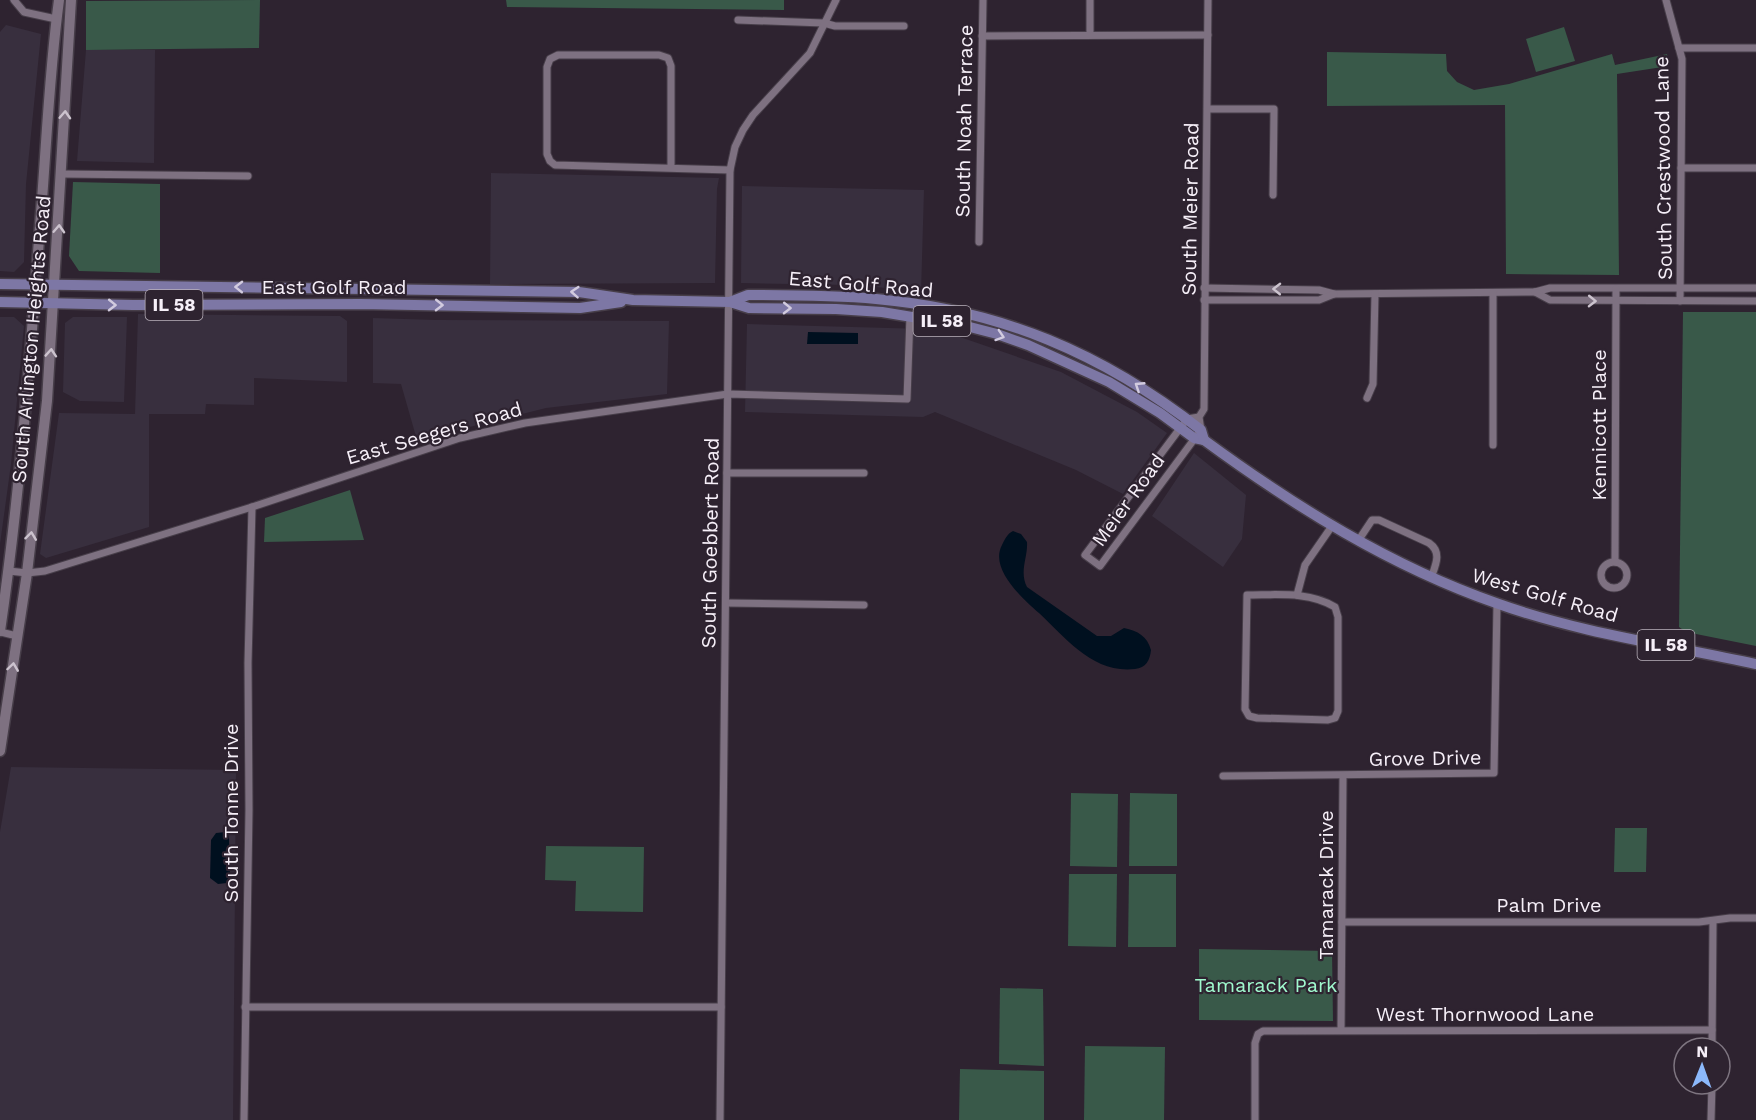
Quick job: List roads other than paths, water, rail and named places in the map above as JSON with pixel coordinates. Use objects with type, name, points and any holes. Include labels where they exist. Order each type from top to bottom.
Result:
[{"type":"main road","name":"South Arlington Heights Road","points":[[0,632],[15,523],[36,285],[52,51],[58,0]]},
{"type":"main road","name":"South Arlington Heights Road","points":[[0,752],[27,573],[48,401],[72,0]]},
{"type":"main road","name":"IL 58","points":[[0,284],[36,285]]},
{"type":"main road","name":"East Golf Road","points":[[36,285],[579,292],[633,300],[729,302],[749,308],[836,309],[910,316],[997,334],[1063,360],[1109,382],[1180,428],[1199,436],[1235,462]]},
{"type":"main road","name":"East Golf Road","points":[[729,302],[748,295],[827,296],[904,302],[966,313],[1003,323],[1072,350],[1138,384],[1187,419],[1199,436]]},
{"type":"main road","name":"East Golf Road","points":[[34,303],[360,304],[580,308],[633,300]]},
{"type":"main road","name":"IL 58","points":[[0,302],[34,303]]},
{"type":"main road","name":"West Golf Road","points":[[1235,462],[1357,542],[1431,578],[1497,604],[1586,629],[1756,664]]},
{"type":"street","points":[[14,0],[24,12],[56,20]]},
{"type":"street","name":"South Goebbert Road","points":[[720,1120],[730,170],[735,147],[742,130],[810,53],[836,0]]},
{"type":"street","name":"South Noah Terrace","points":[[979,242],[982,0]]},
{"type":"street","points":[[1090,0],[1090,34]]},
{"type":"street","name":"South Meier Road","points":[[1199,436],[1199,417],[1204,409],[1208,0]]},
{"type":"street","name":"South Crestwood Lane","points":[[1666,0],[1682,59],[1680,301]]},
{"type":"street","points":[[738,20],[824,23],[835,26],[904,26]]},
{"type":"street","points":[[982,36],[1208,35]]},
{"type":"street","points":[[1679,48],[1756,48]]},
{"type":"street","points":[[671,167],[671,66],[668,58],[658,54],[558,55],[550,59],[547,154],[555,165],[730,170]]},
{"type":"street","points":[[1208,109],[1274,109],[1273,195]]},
{"type":"street","points":[[1681,168],[1756,168]]},
{"type":"street","points":[[62,174],[248,176]]},
{"type":"street","points":[[1204,288],[1319,290],[1334,294],[1535,292],[1550,288],[1756,288]]},
{"type":"street","name":"Kennicott Place","points":[[1615,562],[1616,289]]},
{"type":"street","points":[[1535,292],[1550,300],[1756,301]]},
{"type":"street","points":[[1493,293],[1493,445]]},
{"type":"street","points":[[1204,300],[1319,300],[1334,294]]},
{"type":"street","points":[[1367,398],[1373,384],[1375,294]]},
{"type":"street","name":"East Seegers Road","points":[[9,571],[27,573],[45,571],[252,507],[460,438],[525,423],[728,394],[907,399],[910,316]]},
{"type":"street","points":[[1180,428],[1187,419],[1199,417]]},
{"type":"street","name":"Meier Road","points":[[1180,428],[1085,555],[1100,566],[1199,436]]},
{"type":"street","points":[[727,473],[864,473]]},
{"type":"street","name":"South Tonne Drive","points":[[244,1120],[249,817],[248,663],[252,507]]},
{"type":"street","points":[[1357,542],[1372,520],[1379,520],[1429,543],[1437,552],[1431,578]]},
{"type":"street","points":[[1298,595],[1305,565],[1332,526]]},
{"type":"street","points":[[1246,595],[1298,595],[1322,599],[1335,607],[1338,617],[1338,711],[1335,718],[1329,720],[1249,716],[1245,709],[1246,595]]},
{"type":"street","points":[[726,603],[864,605]]},
{"type":"street","name":"Grove Drive","points":[[1223,776],[1494,773],[1497,604]]},
{"type":"street","points":[[0,632],[17,636]]},
{"type":"street","name":"Tamarack Drive","points":[[1341,1030],[1343,776]]},
{"type":"street","name":"Palm Drive","points":[[1342,922],[1713,921],[1730,918],[1756,918]]},
{"type":"street","points":[[1712,1036],[1713,921]]},
{"type":"street","points":[[245,1007],[721,1007]]},
{"type":"street","name":"West Thornwood Lane","points":[[1255,1120],[1255,1043],[1259,1032],[1273,1030],[1712,1030]]},
{"type":"street","points":[[1712,1096],[1712,1120]]},
{"type":"water","points":[[808,332],[858,333],[858,344],[807,344]]},
{"type":"water","points":[[1013,531],[1021,534],[1027,542],[1024,575],[1027,587],[1097,636],[1111,636],[1124,628],[1141,635],[1151,650],[1145,665],[1135,669],[1120,669],[1093,660],[1070,643],[1017,592],[1004,573],[999,554],[1008,535]]},
{"type":"water","points":[[226,832],[229,837],[230,877],[227,883],[218,884],[210,878],[211,840],[216,833]]},
{"type":"park label","name":"Tamarack Park","points":[[1266,985]]}]
